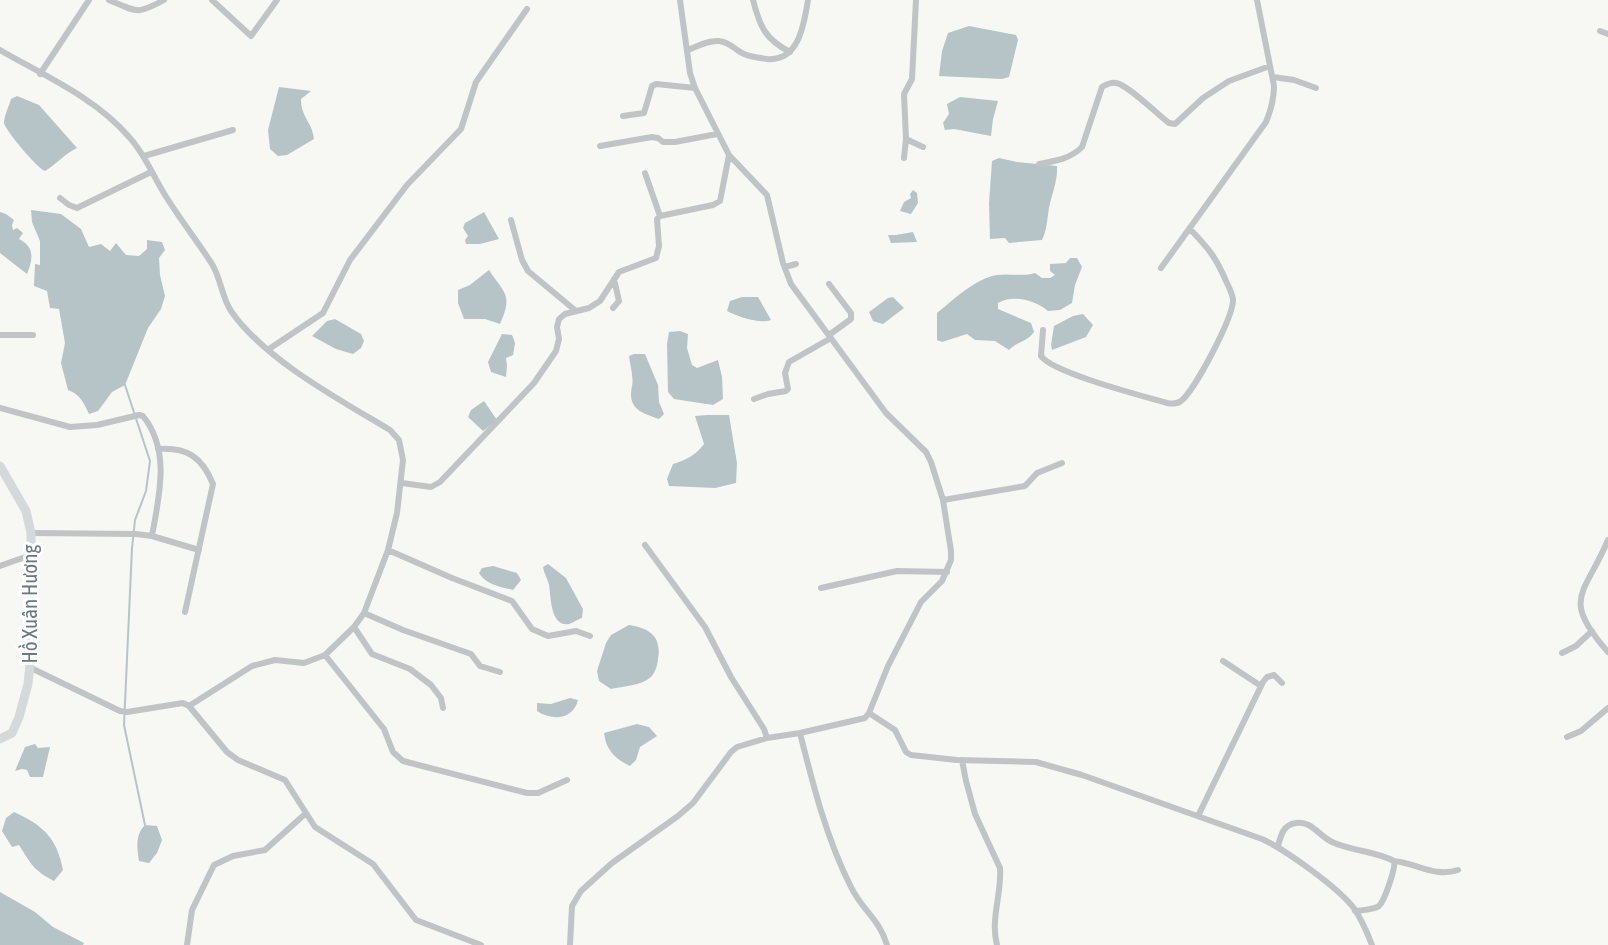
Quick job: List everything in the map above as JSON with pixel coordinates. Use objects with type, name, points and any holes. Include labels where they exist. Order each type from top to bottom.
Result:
[{"type":"street","points":[[40,74],[89,0]]},
{"type":"street","points":[[110,0],[143,11],[164,0]]},
{"type":"street","points":[[212,0],[251,36],[277,0]]},
{"type":"street","points":[[570,945],[572,906],[581,891],[612,863],[693,803],[737,747],[767,738],[861,719],[870,713],[888,666],[921,602],[942,581],[947,572],[951,551],[942,500],[926,452],[886,413],[791,284],[784,267],[767,195],[729,155],[717,134],[690,73],[680,0]]},
{"type":"street","points":[[753,0],[768,37],[790,52]]},
{"type":"street","points":[[688,50],[707,42],[723,41],[746,55],[774,60],[782,58],[790,52],[800,34],[808,0]]},
{"type":"street","points":[[904,158],[906,139],[904,94],[912,79],[916,0]]},
{"type":"street","points":[[1161,268],[1266,122],[1274,98],[1273,77],[1257,0]]},
{"type":"street","points":[[269,349],[323,313],[350,260],[407,185],[461,129],[476,82],[527,9]]},
{"type":"street","points":[[1600,31],[1608,34]]},
{"type":"street","points":[[0,50],[84,99],[116,123],[144,156],[151,172],[212,264],[218,274],[229,309],[242,326],[314,384],[390,430],[399,440],[403,460],[397,513],[388,550],[364,613],[354,627],[337,646],[325,655],[303,663],[275,660],[252,666],[189,706]]},
{"type":"street","points":[[1039,164],[1066,158],[1082,147],[1102,87],[1109,83],[1117,82],[1127,87],[1169,123],[1175,124],[1203,98],[1229,81],[1270,66]]},
{"type":"street","points":[[1273,77],[1294,80],[1316,88]]},
{"type":"street","points":[[623,116],[644,113],[652,86],[656,84],[695,88]]},
{"type":"street","points":[[144,156],[233,130]]},
{"type":"street","points":[[600,146],[652,137],[663,142],[675,142],[717,134]]},
{"type":"street","points":[[906,139],[923,147]]},
{"type":"street","points":[[402,483],[430,487],[441,482],[534,384],[556,351],[559,339],[557,327],[559,319],[565,314],[589,308],[600,301],[618,272],[656,258],[659,246],[656,223],[660,216],[713,205],[720,201],[729,155]]},
{"type":"street","points":[[60,198],[77,208],[151,172]]},
{"type":"street","points":[[645,173],[660,216]]},
{"type":"street","points":[[511,220],[522,260],[528,272],[576,311]]},
{"type":"street","points":[[1043,330],[1041,356],[1046,361],[1085,378],[1167,404],[1180,402],[1194,386],[1228,321],[1233,302],[1232,294],[1213,253],[1190,229]]},
{"type":"street","points":[[784,267],[796,264]]},
{"type":"street","points":[[613,308],[619,301],[614,278]]},
{"type":"street","points":[[754,399],[786,391],[788,389],[785,373],[789,362],[830,336],[851,319],[848,308],[829,284]]},
{"type":"street","points":[[0,335],[33,335]]},
{"type":"street","points":[[0,408],[70,427],[97,425],[139,415],[146,418],[158,449],[162,481],[152,536]]},
{"type":"street","points":[[158,449],[172,448],[186,451],[202,464],[213,484],[185,612]]},
{"type":"street","points":[[942,500],[1025,486],[1037,473],[1062,463]]},
{"type":"street","name":"Hồ Xuân Hương","points":[[0,466],[26,511],[31,533],[31,668],[19,717],[12,733],[0,739]]},
{"type":"street","points":[[31,533],[136,534],[152,536],[199,550]]},
{"type":"street","points":[[1608,540],[1589,576],[1580,600],[1581,613],[1608,652]]},
{"type":"street","points":[[645,545],[705,627],[767,738]]},
{"type":"street","points":[[388,550],[512,601],[528,624],[548,636],[576,631],[590,636]]},
{"type":"street","points":[[0,566],[31,555]]},
{"type":"street","points":[[821,588],[897,571],[947,572]]},
{"type":"street","points":[[364,613],[403,630],[471,654],[480,666],[500,672]]},
{"type":"street","points":[[354,627],[372,654],[410,669],[431,685],[441,698],[443,708]]},
{"type":"street","points":[[1562,653],[1576,646],[1592,631]]},
{"type":"street","points":[[325,655],[384,729],[393,752],[403,761],[527,793],[538,792],[567,780]]},
{"type":"street","points":[[1223,661],[1261,686]]},
{"type":"street","points":[[31,668],[123,712],[183,703],[189,706],[227,752],[238,760],[285,780],[305,814],[319,831],[373,864],[416,920],[480,945]]},
{"type":"street","points":[[1198,816],[1265,679],[1276,676],[1282,683]]},
{"type":"street","points":[[1567,737],[1581,731],[1608,708]]},
{"type":"street","points":[[870,713],[895,730],[906,752],[918,757],[1036,762],[1262,838],[1278,846],[1342,895],[1355,911],[1372,945]]},
{"type":"street","points":[[800,733],[835,852],[858,902],[878,922],[887,945]]},
{"type":"street","points":[[962,760],[975,814],[1000,868],[994,921],[997,945]]},
{"type":"street","points":[[187,945],[192,910],[214,865],[233,856],[264,850],[305,814]]},
{"type":"street","points":[[1278,846],[1285,828],[1302,822],[1331,842],[1436,873],[1458,870]]},
{"type":"street","points":[[1355,911],[1367,910],[1380,904],[1395,868],[1394,861]]},
{"type":"shaded area","points":[[969,26],[1016,35],[1018,40],[1009,77],[1002,79],[939,76],[942,51],[948,33]]},
{"type":"shaded area","points":[[279,87],[311,91],[301,99],[301,105],[314,139],[287,155],[278,156],[270,149],[268,130]]},
{"type":"shaded area","points":[[17,96],[39,105],[77,148],[45,171],[22,149],[4,123],[11,99]]},
{"type":"shaded area","points":[[960,97],[998,101],[991,136],[954,129],[945,130],[943,123],[949,114],[947,104]]},
{"type":"shaded area","points":[[999,158],[1057,166],[1056,182],[1042,240],[1009,243],[1005,238],[990,239],[989,203],[992,161]]},
{"type":"shaded area","points":[[913,190],[917,193],[918,203],[911,214],[900,211],[904,202],[911,198],[910,194]]},
{"type":"shaded area","points":[[31,210],[61,214],[81,229],[89,247],[101,244],[110,251],[116,243],[126,255],[139,256],[147,249],[147,240],[162,242],[165,250],[159,258],[165,296],[161,309],[148,328],[125,385],[112,392],[98,411],[89,414],[79,396],[68,390],[61,363],[65,343],[59,309],[50,308],[47,291],[34,286],[35,264],[40,265],[40,241],[32,222]]},
{"type":"shaded area","points":[[0,212],[14,220],[13,230],[17,228],[23,233],[19,239],[28,246],[31,254],[27,274],[0,253]]},
{"type":"shaded area","points":[[484,212],[499,239],[480,244],[466,244],[465,240],[468,236],[463,228],[465,223]]},
{"type":"shaded area","points":[[913,232],[917,242],[891,243],[888,235],[896,235]]},
{"type":"shaded area","points":[[1070,258],[1077,258],[1082,267],[1075,285],[1072,303],[1060,310],[1048,311],[1024,300],[1010,299],[998,303],[998,309],[1031,323],[1034,332],[1009,350],[995,341],[975,340],[967,334],[942,342],[937,340],[937,313],[981,280],[1002,275],[1035,273],[1042,278],[1050,278],[1055,275],[1050,271],[1050,264],[1066,263]]},
{"type":"shaded area","points":[[489,270],[505,295],[506,307],[500,324],[485,319],[464,319],[458,303],[458,290],[470,285]]},
{"type":"shaded area","points":[[742,297],[758,297],[771,320],[749,319],[727,311],[730,301]]},
{"type":"shaded area","points":[[893,297],[904,308],[883,324],[873,321],[869,312],[888,298]]},
{"type":"shaded area","points":[[1083,314],[1093,325],[1086,337],[1052,350],[1054,326],[1073,316]]},
{"type":"shaded area","points":[[335,319],[361,334],[364,341],[361,348],[353,354],[336,349],[312,336],[327,321]]},
{"type":"shaded area","points":[[680,331],[688,334],[687,348],[692,365],[697,368],[718,360],[722,377],[723,399],[713,405],[674,399],[668,392],[669,332]]},
{"type":"shaded area","points":[[502,334],[512,335],[515,343],[513,355],[506,358],[506,377],[491,372],[488,362]]},
{"type":"shaded area","points":[[645,354],[658,385],[659,402],[664,414],[659,419],[641,412],[632,400],[633,379],[629,356]]},
{"type":"shaded area","points":[[484,401],[497,420],[483,431],[468,417],[471,410]]},
{"type":"shaded area","points":[[729,415],[737,463],[736,483],[715,488],[669,486],[667,479],[673,464],[690,457],[704,444],[695,416]]},
{"type":"shaded area","points":[[548,564],[566,578],[583,609],[582,618],[569,624],[558,621],[551,603],[543,567]]},
{"type":"shaded area","points":[[493,566],[517,573],[521,580],[513,590],[490,583],[479,573],[482,568]]},
{"type":"shaded area","points":[[629,625],[643,628],[656,639],[659,651],[657,666],[647,680],[611,689],[599,681],[597,671],[611,635]]},
{"type":"shaded area","points":[[570,698],[578,700],[572,712],[567,715],[555,717],[537,711],[537,703],[551,704]]},
{"type":"shaded area","points":[[637,724],[649,727],[657,736],[640,747],[636,760],[630,766],[612,753],[604,733]]},
{"type":"shaded area","points":[[35,744],[38,748],[50,747],[43,777],[30,777],[27,770],[15,771],[25,747]]},
{"type":"shaded area","points":[[14,812],[33,822],[53,841],[63,870],[54,881],[33,866],[19,845],[12,847],[2,831],[6,818]]},
{"type":"shaded area","points":[[145,825],[157,826],[162,840],[157,853],[149,863],[139,861],[138,837]]},
{"type":"shaded area","points":[[0,892],[35,912],[53,927],[84,943],[83,945],[0,945]]},
{"type":"waterway","points":[[125,385],[150,461],[146,491],[135,520],[132,548],[124,725],[145,825]]}]
